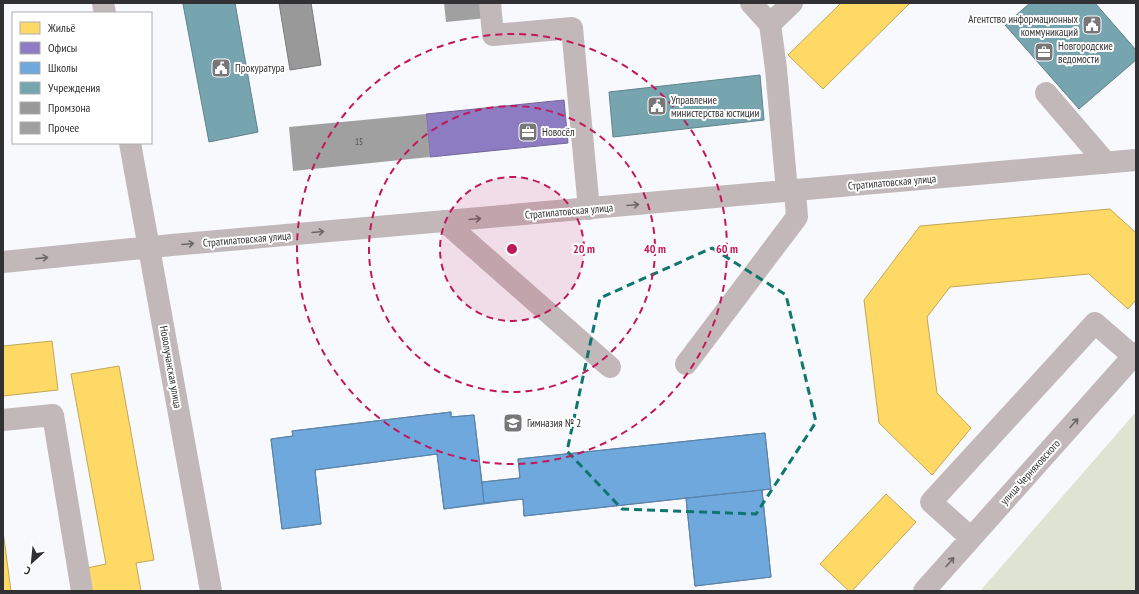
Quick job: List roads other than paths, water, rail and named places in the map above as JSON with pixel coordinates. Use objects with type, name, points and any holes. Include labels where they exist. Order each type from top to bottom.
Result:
[{"type":"street","points":[[490,3],[493,35],[572,28],[589,209]]},
{"type":"street","points":[[686,364],[797,217],[791,191],[770,24],[751,3]]},
{"type":"street","points":[[770,24],[792,3]]},
{"type":"street","points":[[1046,93],[1106,163]]},
{"type":"street","name":"Новолучанская улица","points":[[130,144],[211,591]]},
{"type":"street","name":"Стратилатовская улица","points":[[3,262],[150,247],[1136,160]]},
{"type":"street","points":[[444,221],[610,367]]},
{"type":"street","points":[[971,538],[932,502],[1095,323],[1134,354]]},
{"type":"street","name":"улица Черняховского","points":[[924,591],[1134,354]]},
{"type":"street","points":[[3,420],[53,415],[82,591]]},
{"type":"place","name":"Агентство информационных коммуникаций","points":[[1092,25]]},
{"type":"place","name":"Новгородские ведомости","points":[[1044,52]]},
{"type":"place","name":"Прокуратура","points":[[221,68]]},
{"type":"place","name":"Управление министерства юстиции","points":[[657,106]]},
{"type":"place","name":"Новосёл","points":[[528,132]]},
{"type":"place","name":"Гимназия № 2","points":[[513,423]]}]
